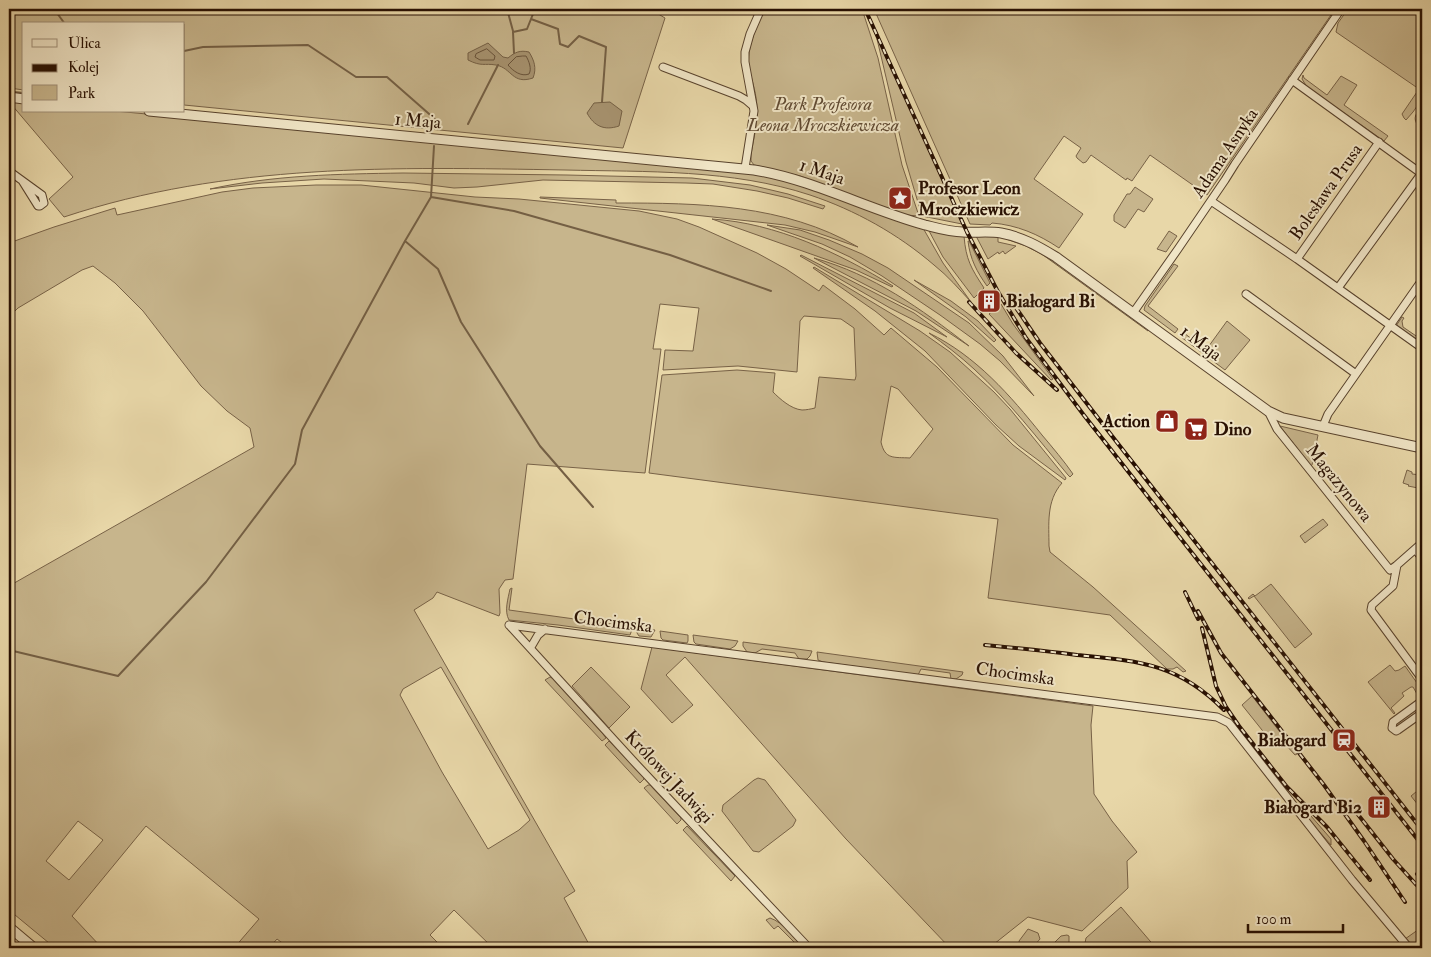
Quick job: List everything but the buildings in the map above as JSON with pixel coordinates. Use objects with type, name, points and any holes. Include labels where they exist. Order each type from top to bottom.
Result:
[{"type":"street","points":[[745,168],[754,106],[745,62],[745,52],[750,34],[761,9]]},
{"type":"street","name":"Adama Asnyka","points":[[1133,313],[1341,9]]},
{"type":"street","points":[[663,67],[739,96],[754,106]]},
{"type":"street","points":[[1292,80],[1422,174],[1338,288]]},
{"type":"street","points":[[9,97],[22,99]]},
{"type":"street","name":"1 Maja","points":[[159,112],[745,168],[791,178],[926,225],[960,232],[994,232],[1021,238],[1056,257],[1268,411],[1283,418],[1422,448]]},
{"type":"street","name":"Bolesława Prusa","points":[[1297,259],[1379,142]]},
{"type":"street","points":[[9,172],[23,182]]},
{"type":"street","points":[[1211,201],[1297,259],[1422,348]]},
{"type":"street","points":[[1323,426],[1328,414],[1422,280]]},
{"type":"street","points":[[1246,294],[1356,374]]},
{"type":"street","name":"Magazynowa","points":[[1268,411],[1276,427],[1394,568]]},
{"type":"street","points":[[1422,543],[1394,568],[1394,585],[1372,605],[1371,611],[1422,679]]},
{"type":"street","points":[[1415,549],[1422,558]]},
{"type":"street","name":"Chocimska","points":[[509,625],[1217,717],[1228,722],[1352,880],[1409,948]]},
{"type":"street","name":"Królowej Jadwigi","points":[[509,625],[809,948]]},
{"type":"street","points":[[531,648],[545,629]]},
{"type":"street","points":[[1422,701],[1393,722],[1392,728],[1396,731],[1422,714]]},
{"type":"street","points":[[9,927],[34,948]]},
{"type":"green space","points":[[9,9],[650,9],[665,18],[623,148],[185,105],[185,22],[22,22],[22,90],[9,88]]},
{"type":"green space","name":"Park Profesora Leona Mroczkiewicza","points":[[765,9],[862,9],[878,58],[902,165],[919,216],[906,215],[800,176],[754,165],[751,161],[757,114],[748,60],[753,37]]},
{"type":"green space","points":[[874,9],[1335,9],[1207,195],[1150,155],[1132,181],[1127,178],[1126,180],[1091,155],[1083,163],[1076,156],[1081,148],[1064,136],[1034,179],[1083,214],[1059,248],[1035,234],[1019,228],[992,223],[990,225],[970,224]]},
{"type":"green space","points":[[1348,9],[1422,9],[1422,99],[1406,120],[1402,114],[1419,89],[1336,32],[1338,23]]},
{"type":"green space","points":[[877,39],[962,224],[922,216],[906,162]]},
{"type":"green space","points":[[1303,75],[1304,78],[1327,95],[1341,76],[1357,85],[1344,105],[1388,136],[1384,141],[1307,87],[1302,79]]},
{"type":"green space","points":[[10,101],[22,102],[22,112],[125,112],[733,170],[797,183],[923,228],[943,263],[971,302],[944,274],[906,243],[875,224],[843,208],[810,195],[750,180],[689,173],[438,168],[312,172],[187,186],[125,199],[64,217],[49,199],[73,177]]},
{"type":"green space","points":[[1422,105],[1422,129],[1416,123],[1415,117]]},
{"type":"green space","points":[[403,173],[692,178],[750,185],[788,194],[825,206],[823,209],[757,191],[713,184],[686,183],[543,180],[454,188],[414,183],[324,179],[210,189],[282,178]]},
{"type":"green space","points":[[361,185],[639,211],[677,219],[699,227],[757,253],[786,269],[819,291],[823,285],[855,309],[884,335],[891,328],[937,367],[1013,445],[1062,483],[1053,497],[1051,505],[1049,521],[1050,552],[1093,587],[1186,671],[1183,672],[1177,667],[1167,669],[1110,615],[988,598],[998,519],[649,473],[662,375],[737,370],[775,373],[773,392],[790,406],[802,410],[815,408],[819,377],[855,380],[856,376],[854,328],[841,319],[804,316],[800,321],[797,372],[738,366],[663,370],[665,350],[693,351],[699,308],[660,304],[653,349],[661,349],[645,473],[527,464],[513,579],[505,580],[499,589],[499,616],[437,592],[433,598],[414,610],[575,891],[564,898],[591,948],[493,948],[454,910],[430,935],[443,948],[289,948],[277,939],[269,948],[234,948],[259,919],[146,826],[72,916],[102,948],[55,948],[9,910],[9,586],[254,447],[250,428],[227,411],[201,386],[143,311],[115,283],[93,266],[82,270],[18,308],[9,317],[9,243],[115,208],[117,215],[222,192],[253,188]],"holes":[[[891,386],[898,389],[933,429],[910,458],[888,455],[881,442]],[[441,667],[530,820],[519,830],[488,849],[442,772],[400,695],[403,689]],[[78,821],[103,840],[69,880],[46,861]]]},
{"type":"green space","points":[[1135,187],[1153,199],[1144,212],[1138,209],[1125,228],[1114,221],[1114,215],[1127,194],[1130,194]]},
{"type":"green space","points":[[540,197],[616,200],[616,203],[678,204],[740,209],[771,214],[801,222],[830,233],[858,247],[815,232],[785,225]]},
{"type":"green space","points":[[712,219],[736,222],[783,233],[829,251],[893,286],[856,270]]},
{"type":"green space","points":[[767,225],[800,230],[829,240],[862,254],[888,268],[969,323],[1003,356],[1034,396],[1000,361],[980,344],[882,276],[850,257],[822,244]]},
{"type":"green space","points":[[928,229],[964,236],[970,264],[984,288],[974,298],[943,257]]},
{"type":"green space","points":[[1169,231],[1177,236],[1166,252],[1157,249]]},
{"type":"green space","points":[[976,236],[998,236],[998,242],[1016,246],[1005,254],[1003,251],[999,254],[998,252],[988,259]]},
{"type":"green space","points":[[1006,239],[1021,241],[1044,253],[1148,329],[1148,331],[1043,255],[1026,246]]},
{"type":"green space","points":[[968,241],[990,283],[987,286],[974,265]]},
{"type":"green space","points":[[801,255],[914,313],[947,337],[890,308]]},
{"type":"green space","points":[[814,258],[857,274],[896,294],[969,346],[916,311]]},
{"type":"green space","points":[[1174,264],[1178,266],[1148,306],[1178,329],[1175,333],[1144,310]]},
{"type":"green space","points":[[814,267],[920,331],[950,352],[1010,409],[1066,478],[1065,480],[1019,446],[996,425],[925,351],[875,311]]},
{"type":"green space","points":[[914,280],[951,301],[978,321],[996,340],[994,342],[966,317]]},
{"type":"green space","points":[[1001,304],[1013,324],[1053,379],[1051,380],[989,314]]},
{"type":"green space","points":[[1402,317],[1404,318],[1402,321],[1403,327],[1422,340],[1422,345],[1396,326]]},
{"type":"green space","points":[[1227,321],[1250,340],[1225,370],[1181,337],[1184,333],[1206,350]]},
{"type":"green space","points":[[929,333],[962,353],[1005,391],[1066,464],[1073,474],[1070,477],[1023,420],[987,381],[963,359]]},
{"type":"green space","points":[[1280,426],[1318,435],[1311,466]]},
{"type":"green space","points":[[1407,470],[1412,472],[1412,474],[1421,475],[1418,488],[1403,483]]},
{"type":"green space","points":[[1323,519],[1328,525],[1305,543],[1300,536]]},
{"type":"green space","points":[[1271,584],[1312,634],[1295,648],[1254,596],[1248,598],[1253,594],[1255,596]]},
{"type":"green space","points":[[512,588],[509,610],[633,627],[630,635],[509,620],[507,605],[510,589]]},
{"type":"green space","points":[[637,628],[655,630],[651,637],[639,636]]},
{"type":"green space","points":[[660,631],[688,635],[688,641],[687,643],[663,640]]},
{"type":"green space","points":[[693,635],[738,641],[730,649],[696,644]]},
{"type":"green space","points":[[743,642],[812,651],[807,659],[799,659],[795,653],[762,649],[755,653],[747,652]]},
{"type":"green space","points":[[652,647],[1093,706],[1091,725],[1094,794],[1112,821],[1137,852],[1127,861],[1128,888],[1082,931],[1028,917],[989,948],[950,948],[846,839],[685,657],[666,675],[693,705],[672,723],[641,689]]},
{"type":"green space","points":[[817,652],[963,672],[956,679],[951,679],[950,673],[921,669],[918,675],[823,662],[818,660]]},
{"type":"green space","points":[[1390,665],[1395,671],[1405,666],[1422,690],[1422,694],[1420,692],[1417,694],[1413,687],[1411,687],[1402,693],[1404,696],[1391,708],[1394,714],[1368,682]]},
{"type":"green space","points":[[591,667],[630,707],[609,728],[572,686]]},
{"type":"green space","points":[[550,677],[606,738],[602,741],[545,680]]},
{"type":"green space","points":[[1252,696],[1297,754],[1295,755],[1285,744],[1274,745],[1242,705]]},
{"type":"green space","points":[[609,741],[643,776],[644,779],[640,783],[605,745]]},
{"type":"green space","points":[[758,778],[765,780],[796,820],[793,826],[759,852],[753,851],[722,811],[723,805]]},
{"type":"green space","points":[[648,785],[681,818],[677,824],[644,788]]},
{"type":"green space","points":[[1422,787],[1422,810],[1411,796]]},
{"type":"green space","points":[[1297,806],[1311,816],[1331,839],[1331,845]]},
{"type":"green space","points":[[687,826],[735,876],[731,881],[683,830]]},
{"type":"green space","points":[[1121,907],[1156,948],[1090,948],[1085,943],[1086,938]]},
{"type":"green space","points":[[770,918],[784,927],[803,948],[800,948],[778,926],[774,929],[766,920]]},
{"type":"green space","points":[[1422,927],[1422,948],[1412,948],[1405,939]]},
{"type":"green space","points":[[1028,929],[1038,933],[1040,939],[1033,947],[1030,943],[1020,948],[1019,941]]},
{"type":"green space","points":[[1061,936],[1069,936],[1069,942],[1062,948],[1049,948]]},
{"type":"water","points":[[488,43],[503,57],[508,58],[520,51],[529,52],[534,64],[533,78],[526,80],[516,78],[506,69],[496,65],[480,64],[468,60],[468,53]]},
{"type":"water","points":[[610,102],[622,111],[619,126],[604,128],[596,124],[587,113],[594,103]]},
{"type":"waterway","points":[[54,9],[64,22]]},
{"type":"waterway","points":[[507,9],[513,31]]},
{"type":"waterway","points":[[514,53],[513,32],[527,29],[535,9]]},
{"type":"waterway","points":[[531,19],[558,29],[560,44],[568,47],[579,36],[606,47],[602,102]]},
{"type":"waterway","points":[[185,51],[203,47],[308,45],[356,77],[387,77],[436,120],[436,126]]},
{"type":"waterway","points":[[468,124],[498,65]]},
{"type":"waterway","points":[[14,92],[22,93]]},
{"type":"waterway","points":[[9,650],[118,676],[206,582],[295,464],[302,430],[431,197],[434,146]]},
{"type":"waterway","points":[[431,197],[514,211],[670,255],[771,291]]},
{"type":"waterway","points":[[405,241],[438,269],[461,322],[540,446],[593,507]]},
{"type":"railway","points":[[865,9],[967,232],[997,290],[1026,338],[1083,414],[1422,845]]},
{"type":"railway","points":[[1010,299],[1040,343],[1119,445],[1422,830]]},
{"type":"railway","points":[[969,302],[1016,353],[1057,390]]},
{"type":"railway","points":[[1185,592],[1198,619]]},
{"type":"railway","points":[[1198,611],[1221,653],[1324,785],[1405,902]]},
{"type":"railway","points":[[1202,628],[1216,686],[1226,707],[1287,787],[1327,827],[1370,880]]},
{"type":"railway","points":[[985,645],[1119,660],[1156,667],[1190,682],[1207,694],[1224,710]]},
{"type":"railway","points":[[1356,812],[1393,859],[1422,891]]},
{"type":"railway","points":[[1417,874],[1422,879]]},
{"type":"place","name":"Profesor Leon Mroczkiewicz","points":[[900,198]]},
{"type":"place","name":"Białogard Bi","points":[[989,301]]},
{"type":"place","name":"Action","points":[[1167,421]]},
{"type":"place","name":"Dino","points":[[1196,429]]},
{"type":"place","name":"Białogard","points":[[1344,740]]},
{"type":"place","name":"Białogard Bi2","points":[[1379,807]]}]
